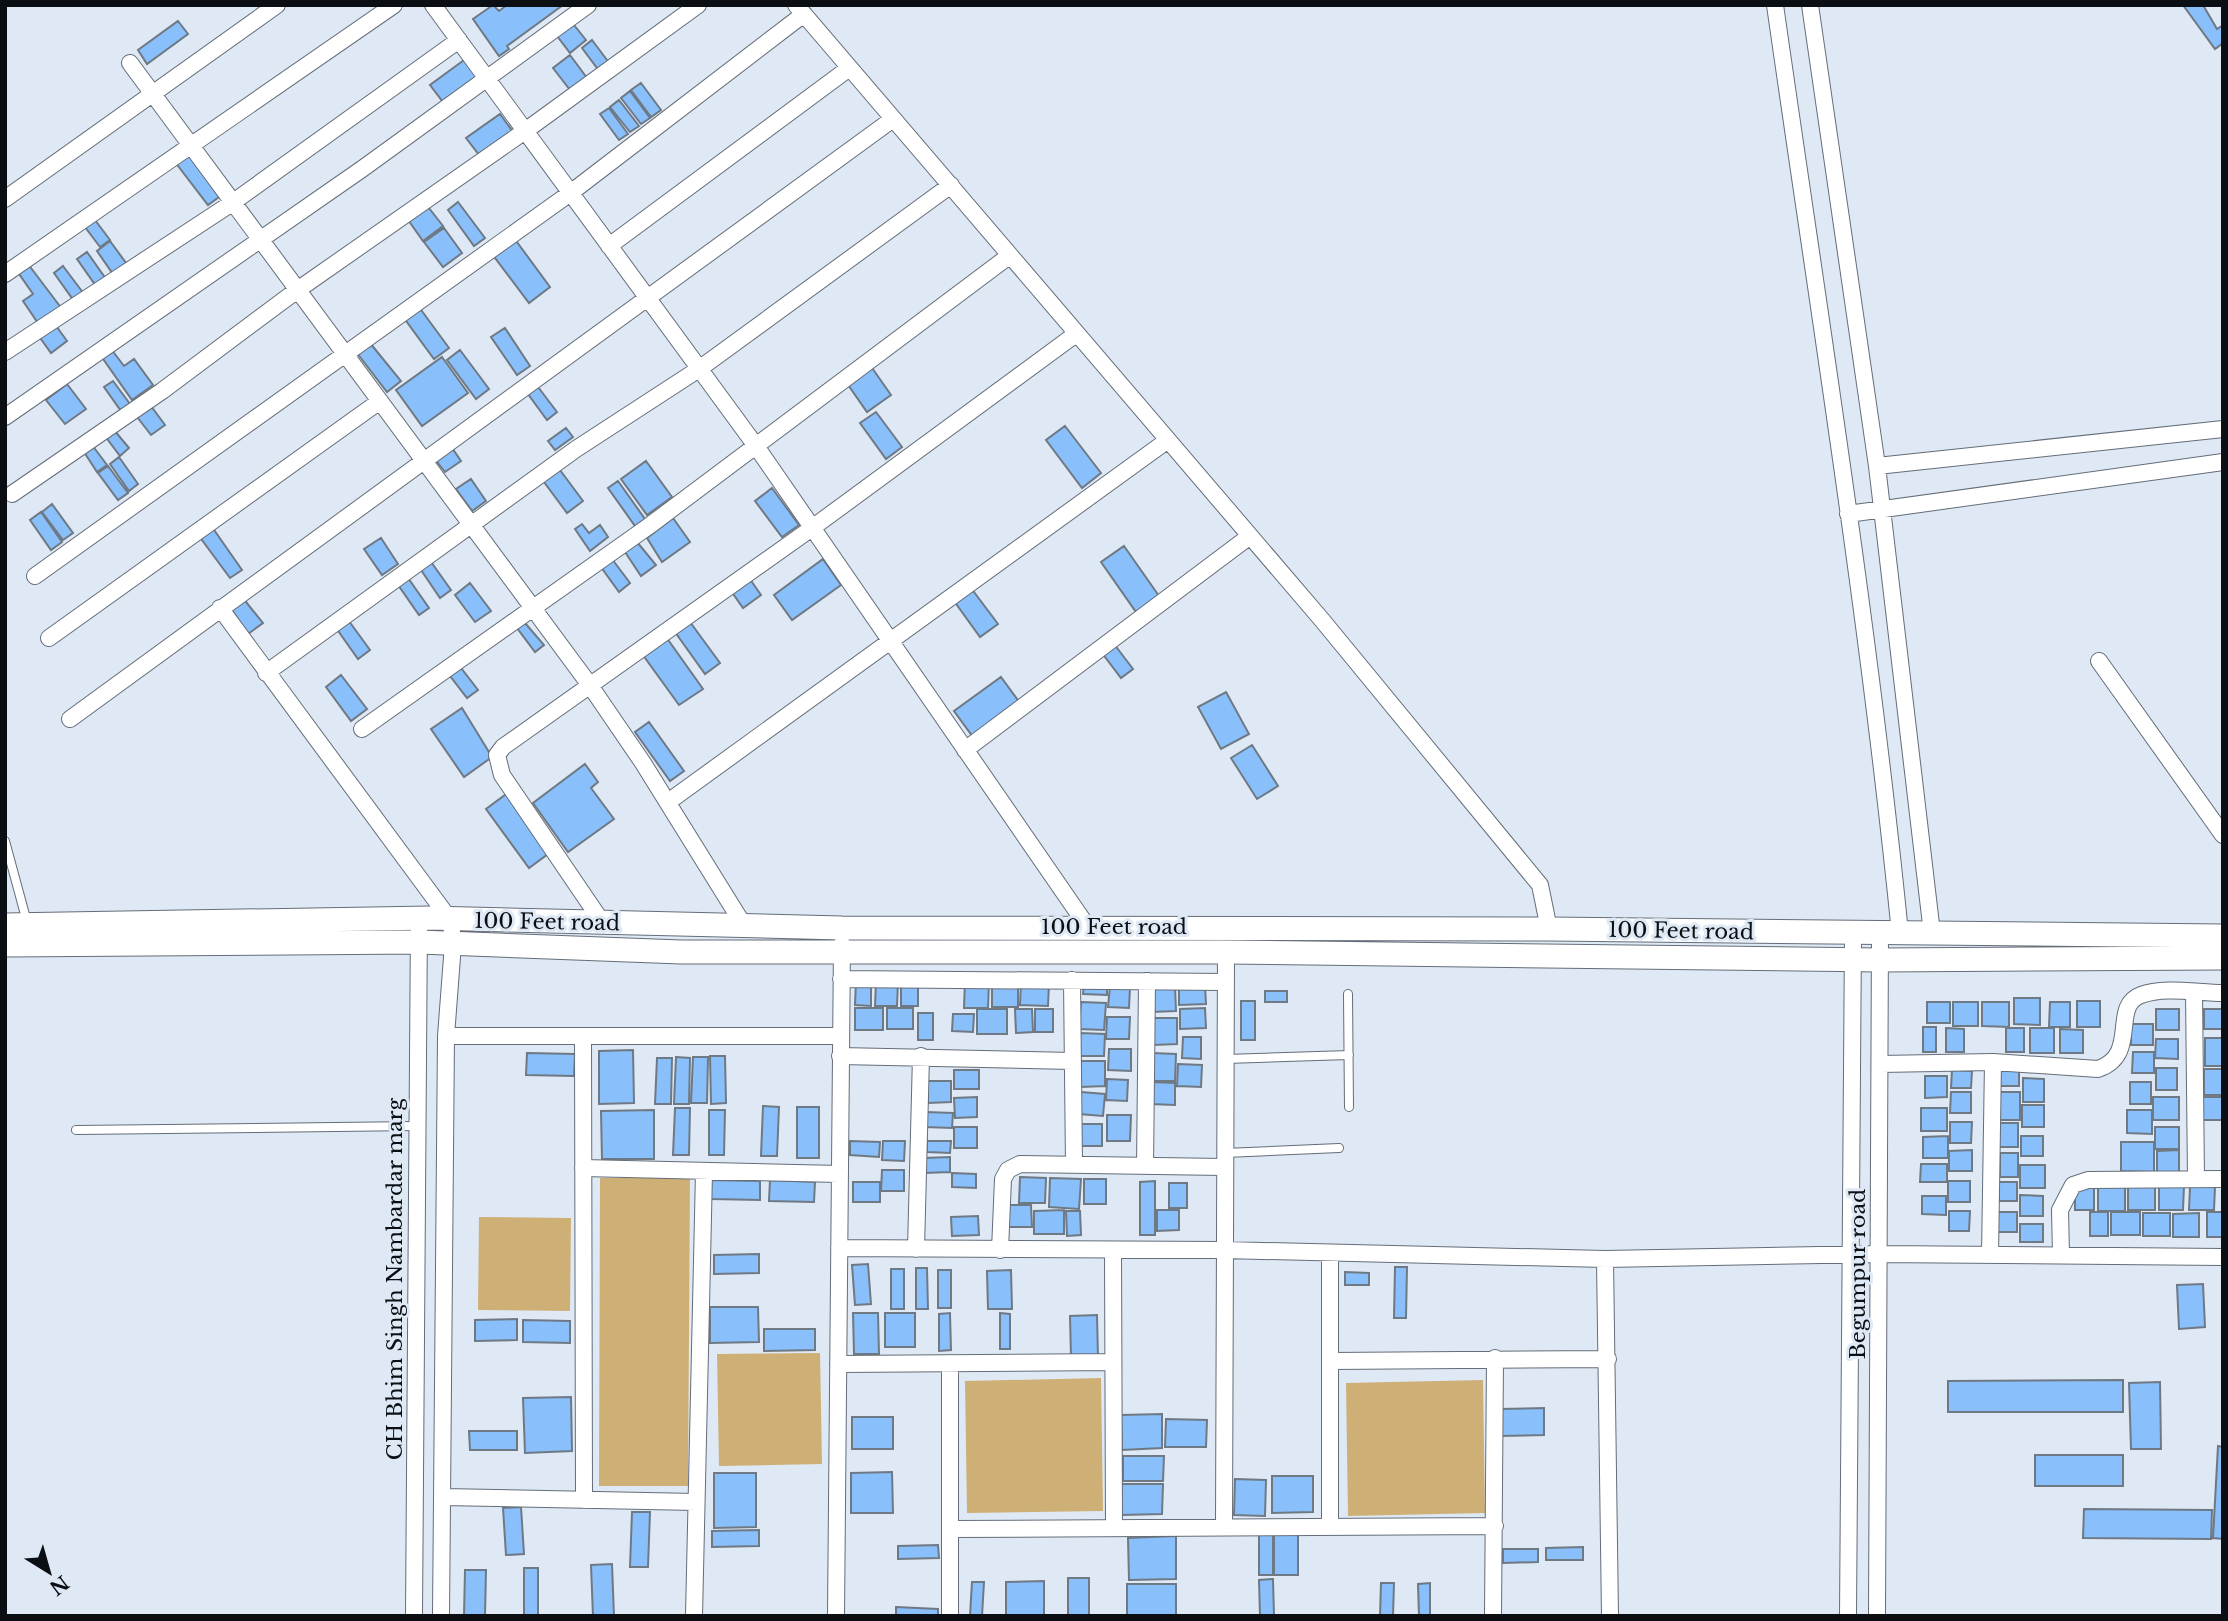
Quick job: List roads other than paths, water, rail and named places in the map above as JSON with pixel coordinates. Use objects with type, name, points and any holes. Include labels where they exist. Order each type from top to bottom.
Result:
[{"type":"street","points":[[5,199],[277,5]]},
{"type":"street","points":[[5,274],[394,5]]},
{"type":"street","points":[[433,5],[756,446],[1087,926]]},
{"type":"street","points":[[5,416],[260,241],[489,79],[588,5]]},
{"type":"street","points":[[12,494],[162,391],[296,291],[525,131],[698,5]]},
{"type":"street","name":"Begumpur road","points":[[1775,5],[1889,823],[1890,933],[1881,960],[1877,1616]]},
{"type":"street","points":[[1810,5],[1883,509],[1932,933]]},
{"type":"street","points":[[35,576],[569,194],[800,10],[1250,536],[1540,885],[1549,929]]},
{"type":"street","points":[[5,352],[232,203],[459,40]]},
{"type":"street","points":[[130,63],[342,354],[380,401],[589,684],[668,802],[743,925]]},
{"type":"street","points":[[609,246],[848,69]]},
{"type":"street","points":[[71,719],[893,118]]},
{"type":"street","points":[[265,673],[651,398],[699,369],[951,185]]},
{"type":"street","points":[[362,729],[534,608],[1009,257]]},
{"type":"street","points":[[602,922],[502,775],[497,755],[503,747],[812,528],[1076,334]]},
{"type":"street","points":[[49,638],[380,401]]},
{"type":"street","points":[[1877,466],[2223,429]]},
{"type":"street","points":[[668,802],[889,639],[1168,440]]},
{"type":"street","points":[[1848,514],[2223,461]]},
{"type":"street","points":[[965,750],[1250,536]]},
{"type":"street","points":[[220,608],[265,673],[451,920],[453,944],[446,1036],[441,1616]]},
{"type":"street","points":[[2099,661],[2223,835]]},
{"type":"street","name":"100 Feet road","points":[[17,925],[419,918],[842,928],[1087,926],[2223,936]]},
{"type":"street","name":"CH Bhim Singh Nambardar marg","points":[[414,1616],[419,918]]},
{"type":"street","points":[[836,1616],[842,928]]},
{"type":"street","name":"Begumpur road","points":[[1848,1616],[1853,1254],[1853,934]]},
{"type":"street","name":"100 Feet road","points":[[5,945],[419,942],[681,952],[1226,952],[1881,960],[2223,958]]},
{"type":"street","points":[[1224,1527],[1226,952]]},
{"type":"street","points":[[842,979],[1226,982]]},
{"type":"street","points":[[1072,980],[1074,1165]]},
{"type":"street","points":[[1145,1166],[1147,981]]},
{"type":"street","points":[[1880,1064],[1993,1062],[2080,1070],[2110,1065],[2123,1044],[2130,1003],[2138,996],[2152,992],[2223,993]]},
{"type":"street","points":[[2194,993],[2196,1179]]},
{"type":"street","points":[[446,1036],[841,1037]]},
{"type":"street","points":[[583,1037],[584,1500]]},
{"type":"street","points":[[840,1056],[1073,1060]]},
{"type":"street","points":[[916,1249],[921,1056]]},
{"type":"street","points":[[1990,1255],[1993,1062]]},
{"type":"street","points":[[1000,1250],[1001,1191],[1008,1170],[1020,1164],[1145,1166],[1225,1160]]},
{"type":"street","points":[[583,1168],[840,1174]]},
{"type":"street","points":[[694,1616],[704,1172]]},
{"type":"street","points":[[2061,1255],[2060,1210],[2073,1185],[2088,1180],[2223,1179]]},
{"type":"street","points":[[839,1248],[1224,1251],[1605,1259],[1853,1254],[2223,1257]]},
{"type":"street","points":[[1113,1250],[1114,1528]]},
{"type":"street","points":[[1330,1253],[1330,1526]]},
{"type":"street","points":[[1605,1259],[1610,1616]]},
{"type":"street","points":[[1493,1616],[1495,1358]]},
{"type":"street","points":[[1331,1361],[1608,1359]]},
{"type":"street","points":[[838,1364],[1113,1362]]},
{"type":"street","points":[[950,1363],[950,1616]]},
{"type":"street","points":[[443,1497],[696,1502]]},
{"type":"street","points":[[950,1529],[1495,1526]]},
{"type":"lane","points":[[5,841],[17,925]]},
{"type":"lane","points":[[1348,994],[1349,1108]]},
{"type":"lane","points":[[1225,1059],[1349,1055]]},
{"type":"lane","points":[[76,1130],[417,1126]]},
{"type":"lane","points":[[1225,1160],[1339,1148]]}]
